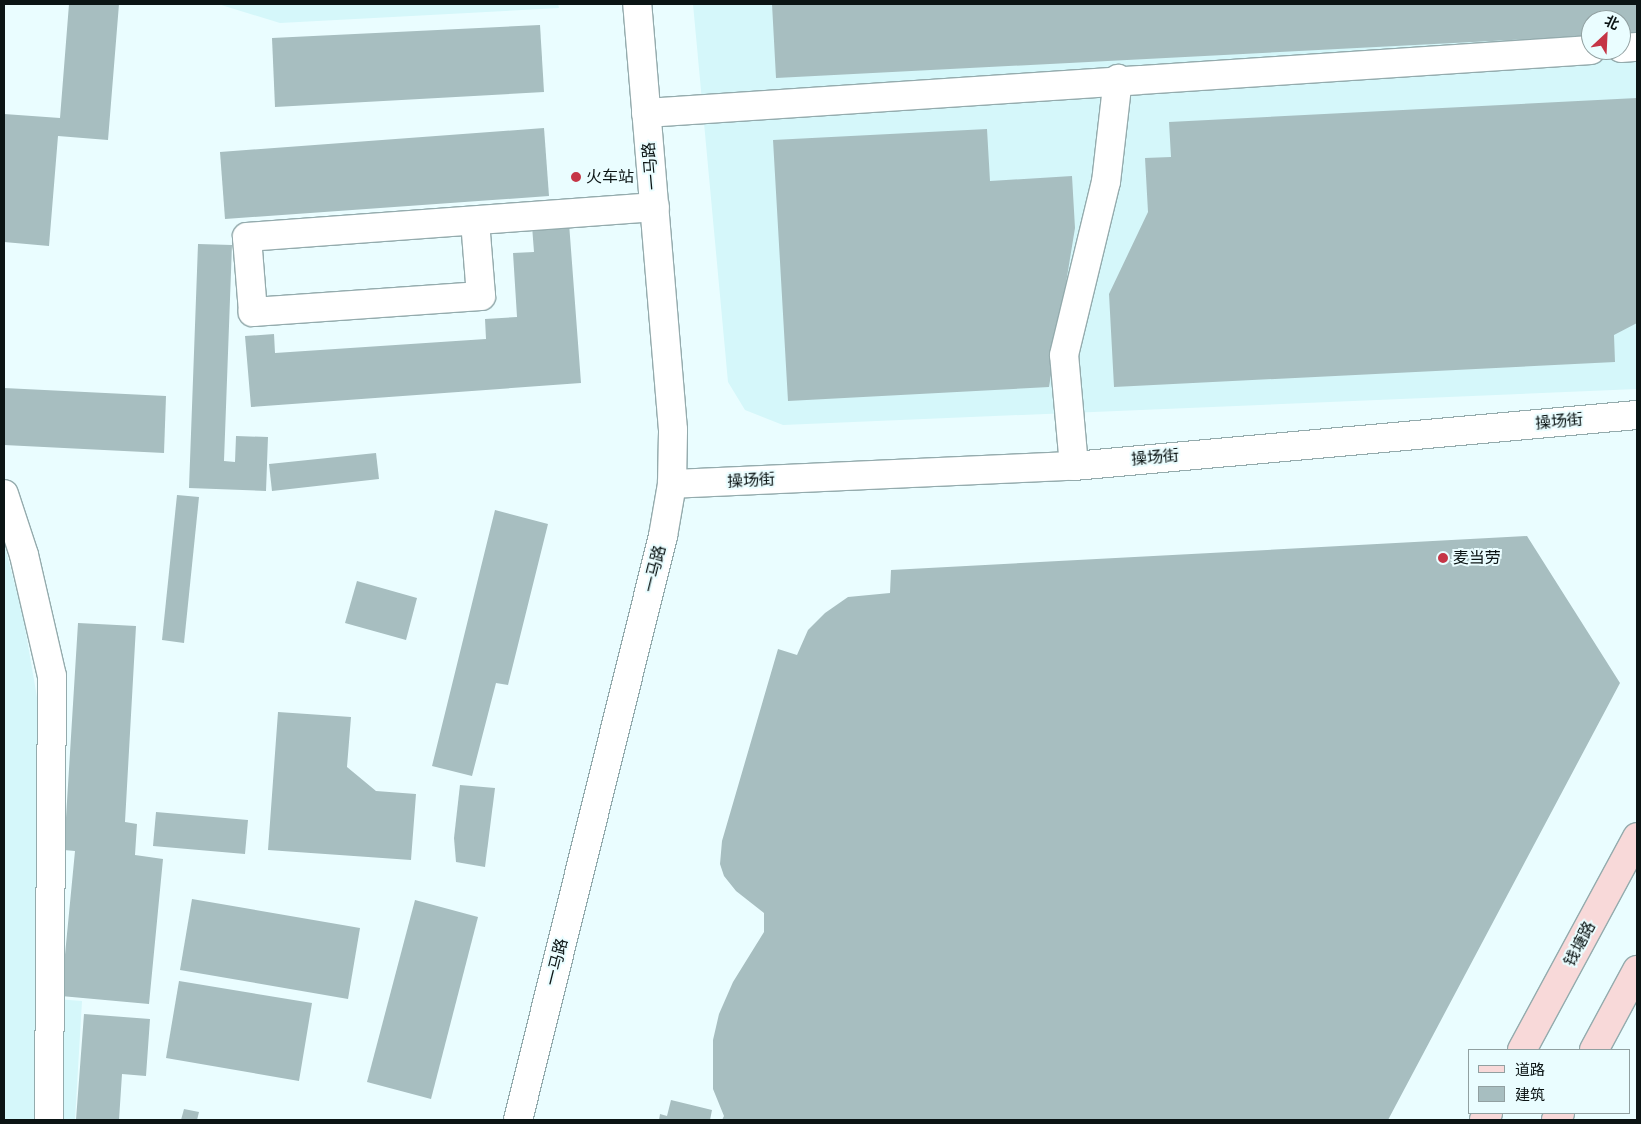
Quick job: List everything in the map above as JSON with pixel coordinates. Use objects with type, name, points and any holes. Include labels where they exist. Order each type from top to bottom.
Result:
[{"type":"main road","name":"钱塘路","points":[[1523,1049],[1637,837]]},
{"type":"main road","points":[[1595,1049],[1637,970]]},
{"type":"street","name":"一马路","points":[[518,1120],[663,536],[672,484],[673,430],[637,4]]},
{"type":"street","points":[[646,113],[1118,79],[1581,51]]},
{"type":"street","points":[[1074,466],[1064,355],[1106,182],[1118,79]]},
{"type":"street","points":[[475,221],[481,296],[253,312],[247,237],[654,208]]},
{"type":"street","name":"操场街","points":[[672,484],[1074,466],[1637,415]]},
{"type":"street","points":[[4,494],[24,555],[52,676],[48,1120]]},
{"type":"shaded area","points":[[218,4],[558,4],[559,8],[280,23]]},
{"type":"shaded area","points":[[693,4],[1637,4],[1637,389],[783,425],[745,410],[728,382]]},
{"type":"shaded area","points":[[4,543],[23,616],[38,703],[56,999],[82,1001],[75,1120],[4,1120]]},
{"type":"building","points":[[69,4],[119,4],[108,140],[58,136],[49,246],[4,242],[4,114],[60,118]]},
{"type":"building","points":[[772,4],[1637,4],[1637,33],[1631,33],[1631,10],[1581,10],[1581,37],[776,78]]},
{"type":"building","points":[[540,25],[544,92],[275,107],[272,38]]},
{"type":"building","points":[[1637,98],[1637,323],[1614,335],[1615,362],[1114,387],[1109,294],[1148,212],[1145,158],[1171,157],[1169,122]]},
{"type":"building","points":[[544,128],[549,196],[225,219],[220,152]]},
{"type":"building","points":[[987,129],[990,181],[1072,176],[1075,228],[1049,387],[788,401],[773,140]]},
{"type":"building","points":[[569,223],[581,383],[251,407],[245,336],[274,334],[275,353],[486,339],[485,319],[517,317],[513,253],[534,252],[532,226]]},
{"type":"building","points":[[198,244],[232,245],[224,461],[235,462],[236,436],[268,437],[266,491],[189,488]]},
{"type":"building","points":[[4,388],[166,396],[164,453],[4,445]]},
{"type":"building","points":[[376,453],[379,479],[272,491],[269,464]]},
{"type":"building","points":[[177,495],[199,497],[184,643],[162,640]]},
{"type":"building","points":[[495,510],[548,524],[508,685],[496,683],[472,776],[432,766]]},
{"type":"building","points":[[1527,536],[1620,683],[1388,1120],[722,1120],[724,1116],[713,1089],[713,1040],[719,1014],[733,982],[764,932],[764,913],[736,891],[724,876],[720,864],[722,841],[778,649],[797,655],[808,630],[825,613],[848,597],[890,593],[891,570]]},
{"type":"building","points":[[357,581],[417,598],[406,640],[345,623]]},
{"type":"building","points":[[78,623],[136,626],[125,822],[137,824],[135,855],[163,859],[149,1004],[61,996],[75,851],[64,850]]},
{"type":"building","points":[[278,712],[351,717],[347,767],[376,791],[416,794],[411,860],[268,850]]},
{"type":"building","points":[[460,785],[495,788],[485,867],[456,862],[454,838]]},
{"type":"building","points":[[156,812],[248,820],[245,854],[153,846]]},
{"type":"building","points":[[192,899],[360,928],[348,999],[180,970]]},
{"type":"building","points":[[415,900],[478,917],[431,1099],[367,1082]]},
{"type":"building","points":[[179,981],[312,1003],[299,1081],[166,1058]]},
{"type":"building","points":[[84,1014],[150,1019],[146,1076],[122,1074],[119,1120],[76,1120]]},
{"type":"building","points":[[671,1100],[712,1110],[710,1120],[659,1120],[660,1114],[667,1116]]},
{"type":"building","points":[[184,1109],[199,1112],[197,1120],[181,1120]]},
{"type":"place","name":"火车站","points":[[576,177]]},
{"type":"place","name":"麦当劳","points":[[1443,558]]}]
